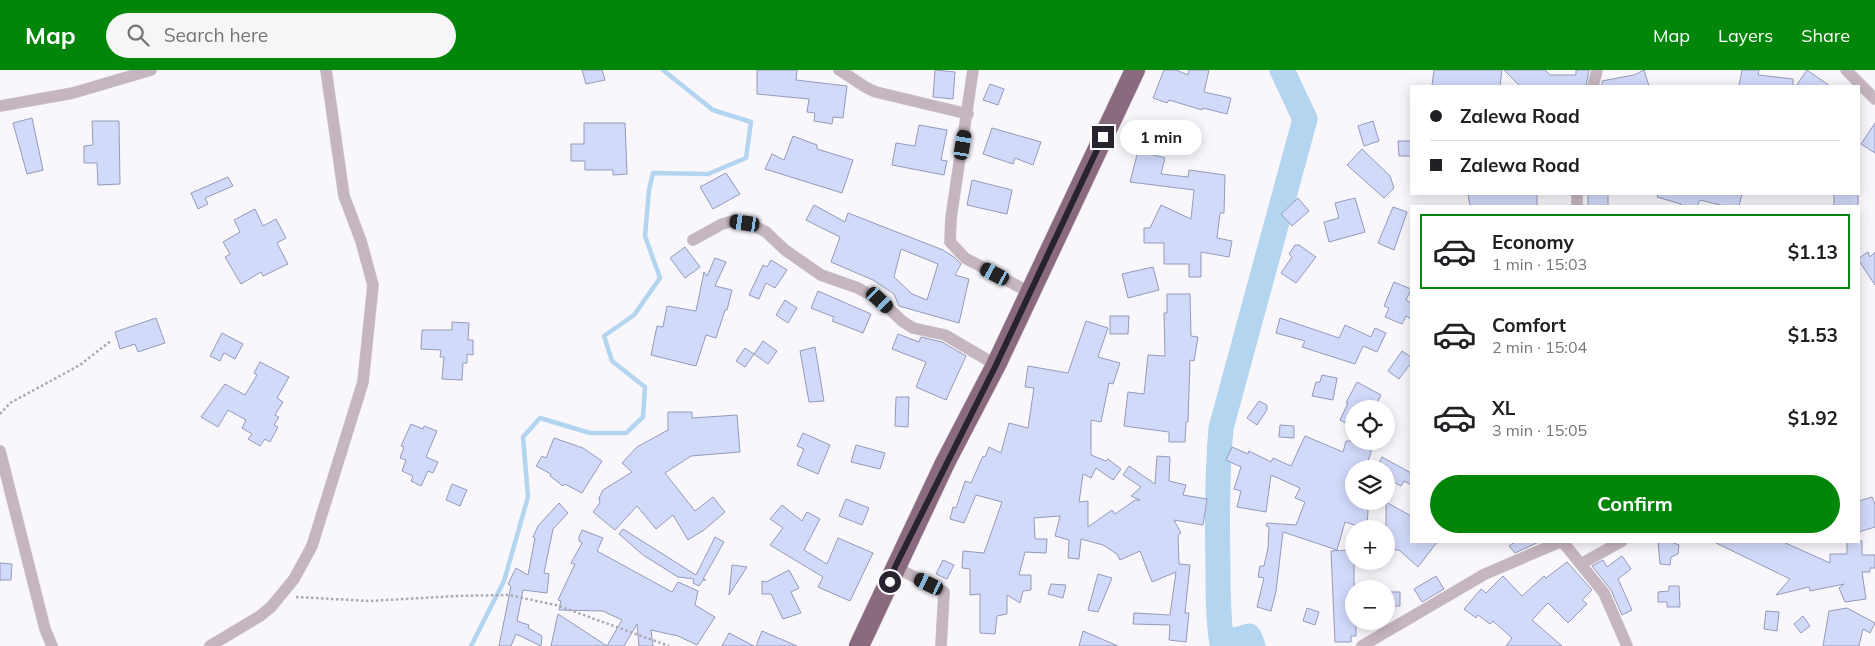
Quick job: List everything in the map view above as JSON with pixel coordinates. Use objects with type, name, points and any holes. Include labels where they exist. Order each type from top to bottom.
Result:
[{"type":"highway","points":[[859,646],[895,567],[996,365],[1135,70]]},
{"type":"street","points":[[0,106],[73,93],[151,70]]},
{"type":"street","points":[[210,646],[260,616],[294,579],[312,546],[363,382],[366,333],[373,302],[373,285],[344,196],[326,70]]},
{"type":"street","points":[[839,70],[852,77],[866,89],[968,114]]},
{"type":"street","points":[[973,70],[968,114],[951,218],[950,242],[965,258],[1029,292]]},
{"type":"street","points":[[1592,85],[1598,70]]},
{"type":"street","points":[[1846,70],[1875,99]]},
{"type":"street","points":[[693,240],[722,224],[733,221],[756,227],[766,232],[785,250],[821,275],[858,288],[880,300],[902,321],[913,328],[945,335],[996,365]]},
{"type":"street","points":[[0,450],[45,629],[52,646]]},
{"type":"street","points":[[1362,646],[1485,574],[1557,543]]},
{"type":"street","points":[[1564,543],[1604,594],[1627,646]]},
{"type":"street","points":[[1581,564],[1618,543]]},
{"type":"street","points":[[895,567],[944,592],[941,646]]},
{"type":"path","points":[[0,414],[10,403],[80,364],[112,340]]},
{"type":"path","points":[[280,596],[370,602],[456,596],[508,595],[556,605],[669,646]]},
{"type":"building","points":[[582,70],[602,70],[605,80],[586,84]]},
{"type":"building","points":[[757,70],[797,70],[796,80],[847,86],[843,118],[833,117],[832,124],[814,121],[815,113],[807,112],[809,99],[757,94]]},
{"type":"building","points":[[935,70],[955,72],[953,99],[933,97]]},
{"type":"building","points":[[1164,70],[1176,70],[1188,75],[1189,70],[1209,70],[1204,92],[1231,98],[1227,114],[1203,108],[1202,110],[1169,100],[1167,103],[1153,98]]},
{"type":"building","points":[[1434,70],[1502,70],[1500,85],[1432,85]]},
{"type":"building","points":[[1504,70],[1545,70],[1550,75],[1576,75],[1576,70],[1589,70],[1586,85],[1519,85]]},
{"type":"building","points":[[1644,70],[1649,85],[1602,85],[1602,81],[1634,75]]},
{"type":"building","points":[[1742,70],[1759,70],[1758,75],[1793,79],[1793,85],[1739,85]]},
{"type":"building","points":[[1807,70],[1829,85],[1797,85]]},
{"type":"building","points":[[990,84],[1004,89],[998,105],[983,100]]},
{"type":"building","points":[[32,118],[43,170],[27,174],[13,123]]},
{"type":"building","points":[[92,121],[119,121],[120,184],[98,185],[97,163],[84,163],[84,146],[93,145]]},
{"type":"building","points":[[1373,121],[1379,141],[1364,146],[1358,126]]},
{"type":"building","points":[[584,123],[625,123],[627,174],[613,175],[613,170],[585,170],[585,161],[571,161],[571,144],[584,144]]},
{"type":"building","points":[[1875,123],[1875,153],[1861,144]]},
{"type":"building","points":[[919,125],[947,130],[941,160],[947,161],[944,175],[892,165],[896,143],[915,146]]},
{"type":"building","points":[[992,128],[1041,142],[1033,165],[1015,158],[1013,164],[983,154]]},
{"type":"building","points":[[1164,128],[1183,132],[1179,151],[1160,147]]},
{"type":"building","points":[[793,136],[817,145],[817,149],[853,160],[842,193],[765,169],[772,154],[784,160]]},
{"type":"building","points":[[1398,141],[1410,141],[1410,156],[1399,156]]},
{"type":"building","points":[[1362,149],[1390,176],[1394,188],[1384,198],[1347,165]]},
{"type":"building","points":[[1138,151],[1165,158],[1161,174],[1188,177],[1189,170],[1225,175],[1224,213],[1220,213],[1217,238],[1232,241],[1229,257],[1201,252],[1201,277],[1189,277],[1189,264],[1164,264],[1164,243],[1144,243],[1144,228],[1150,228],[1161,205],[1191,219],[1194,190],[1130,182]]},
{"type":"building","points":[[726,173],[740,194],[713,209],[700,187]]},
{"type":"building","points":[[228,177],[233,186],[205,198],[208,204],[198,209],[191,193]]},
{"type":"building","points":[[972,180],[1012,190],[1007,214],[967,205]]},
{"type":"building","points":[[1468,195],[1537,195],[1537,205],[1470,205]]},
{"type":"building","points":[[1588,195],[1608,195],[1608,205],[1588,205]]},
{"type":"building","points":[[1658,195],[1742,195],[1739,205],[1720,205],[1700,200],[1698,205],[1680,205],[1657,197]]},
{"type":"building","points":[[1834,195],[1858,195],[1858,205],[1834,205]]},
{"type":"building","points":[[1298,198],[1309,211],[1292,226],[1281,214]]},
{"type":"building","points":[[1355,198],[1365,232],[1329,242],[1324,222],[1339,218],[1335,203]]},
{"type":"building","points":[[814,205],[845,222],[848,213],[943,250],[954,257],[961,264],[955,275],[969,279],[959,323],[899,306],[894,294],[873,280],[831,262],[840,237],[806,220]],"holes":[[[901,249],[938,264],[927,300],[912,294],[894,277]]]},
{"type":"building","points":[[1393,207],[1407,212],[1394,250],[1378,243]]},
{"type":"building","points":[[255,209],[263,226],[276,219],[286,238],[277,243],[288,264],[263,276],[261,272],[241,284],[225,257],[230,254],[223,242],[240,232],[234,220]]},
{"type":"building","points":[[1295,245],[1299,245],[1316,257],[1296,283],[1281,273],[1292,257],[1289,254]]},
{"type":"building","points":[[685,247],[700,267],[685,278],[670,258]]},
{"type":"building","points":[[1868,252],[1870,257],[1875,252],[1875,285],[1860,262],[1860,257]]},
{"type":"building","points":[[715,258],[726,262],[715,286],[732,290],[727,310],[725,310],[716,338],[706,335],[696,366],[651,355],[657,326],[663,327],[667,306],[696,311],[704,272],[707,276]]},
{"type":"building","points":[[771,260],[787,270],[775,288],[766,283],[759,299],[749,295],[763,265],[767,267]]},
{"type":"building","points":[[1153,267],[1159,290],[1128,298],[1122,274]]},
{"type":"building","points":[[1394,282],[1410,289],[1406,300],[1410,302],[1410,318],[1406,316],[1402,324],[1385,317],[1389,308],[1384,306]]},
{"type":"building","points":[[818,291],[871,314],[863,333],[832,321],[834,317],[811,308]]},
{"type":"building","points":[[1167,294],[1190,294],[1191,336],[1198,337],[1194,361],[1190,360],[1188,422],[1186,422],[1185,442],[1169,442],[1169,432],[1124,426],[1128,392],[1144,394],[1148,355],[1165,356],[1164,313],[1167,313]]},
{"type":"building","points":[[785,300],[797,308],[788,323],[776,315]]},
{"type":"building","points":[[1110,316],[1129,316],[1128,334],[1110,334]]},
{"type":"building","points":[[156,318],[165,343],[138,352],[135,344],[120,349],[115,332]]},
{"type":"building","points":[[1280,318],[1339,338],[1345,325],[1371,337],[1375,328],[1386,333],[1377,352],[1363,346],[1355,364],[1302,347],[1305,341],[1276,333]]},
{"type":"building","points":[[1086,321],[1108,328],[1098,357],[1120,363],[1113,384],[1109,383],[1101,422],[1091,420],[1091,455],[1106,461],[1108,459],[1121,469],[1113,480],[1096,468],[1091,478],[1083,474],[1079,502],[1088,501],[1088,527],[1112,510],[1115,514],[1135,500],[1140,500],[1131,496],[1141,487],[1123,475],[1129,466],[1155,484],[1157,456],[1170,457],[1169,481],[1186,485],[1183,495],[1207,499],[1203,525],[1174,520],[1181,533],[1178,535],[1179,564],[1190,565],[1185,613],[1189,613],[1186,642],[1169,640],[1170,625],[1133,624],[1134,613],[1170,615],[1176,572],[1152,582],[1140,551],[1120,560],[1117,554],[1103,545],[1081,539],[1079,559],[1068,558],[1069,540],[1055,536],[1060,516],[1034,518],[1035,539],[1047,539],[1046,553],[1025,552],[1019,575],[1031,575],[1031,590],[1023,591],[1020,603],[1007,595],[1007,614],[997,616],[995,634],[980,633],[980,594],[970,595],[970,569],[962,568],[963,551],[984,553],[1002,502],[976,495],[964,523],[950,519],[953,507],[956,508],[965,481],[971,483],[989,447],[1001,453],[1009,423],[1028,428],[1034,388],[1025,387],[1028,366],[1068,373]]},
{"type":"building","points":[[452,322],[469,323],[468,340],[473,340],[473,355],[467,354],[467,363],[463,363],[462,380],[442,379],[444,357],[440,357],[441,350],[421,349],[422,330],[452,330]]},
{"type":"building","points":[[222,333],[243,344],[235,359],[224,353],[220,361],[210,356]]},
{"type":"building","points":[[898,334],[919,342],[921,337],[942,342],[966,356],[946,400],[916,387],[926,362],[892,349]]},
{"type":"building","points":[[763,341],[777,351],[768,364],[754,354]]},
{"type":"building","points":[[815,347],[824,401],[809,402],[800,351]]},
{"type":"building","points":[[745,348],[754,354],[745,367],[736,361]]},
{"type":"building","points":[[1402,351],[1410,356],[1410,364],[1399,379],[1388,371]]},
{"type":"building","points":[[260,362],[289,377],[277,398],[283,402],[275,415],[279,417],[274,425],[278,427],[270,442],[265,439],[260,446],[248,439],[252,434],[242,428],[246,420],[228,410],[218,427],[201,417],[225,384],[245,395],[257,375],[254,373]]},
{"type":"building","points":[[1322,375],[1337,378],[1333,400],[1312,396],[1316,382],[1320,382]]},
{"type":"building","points":[[1357,382],[1381,395],[1378,400],[1348,400]]},
{"type":"building","points":[[896,397],[909,397],[908,427],[895,426]]},
{"type":"building","points":[[1259,401],[1267,405],[1267,410],[1257,425],[1247,418]]},
{"type":"building","points":[[1345,409],[1345,422],[1340,420]]},
{"type":"building","points":[[668,412],[692,412],[692,418],[737,415],[740,452],[691,456],[665,473],[695,511],[713,497],[725,512],[704,530],[688,540],[673,515],[656,529],[637,506],[615,530],[593,512],[600,503],[599,498],[603,490],[632,472],[622,463],[637,447],[668,430]]},
{"type":"building","points":[[411,424],[423,429],[424,426],[437,431],[426,457],[438,462],[433,473],[428,471],[421,486],[411,481],[413,476],[402,471],[406,460],[400,458],[404,447],[401,446]]},
{"type":"building","points":[[1280,425],[1294,426],[1294,438],[1279,437]]},
{"type":"building","points":[[803,433],[830,445],[818,474],[797,465],[804,449],[797,446]]},
{"type":"building","points":[[1305,436],[1343,452],[1345,445],[1345,450],[1371,450],[1369,460],[1345,460],[1345,510],[1368,510],[1367,520],[1345,520],[1337,550],[1283,532],[1276,591],[1271,611],[1257,607],[1264,578],[1258,577],[1260,566],[1264,566],[1268,548],[1269,527],[1266,526],[1267,523],[1296,525],[1305,502],[1295,498],[1300,488],[1271,475],[1266,512],[1237,507],[1241,491],[1234,489],[1241,467],[1226,460],[1232,447],[1248,454],[1249,451],[1271,462],[1273,458],[1291,466]]},
{"type":"building","points":[[554,438],[583,448],[602,461],[582,493],[565,484],[563,486],[550,476],[551,474],[536,466],[542,456],[546,458]]},
{"type":"building","points":[[856,445],[885,453],[880,469],[851,462]]},
{"type":"building","points":[[1395,464],[1410,472],[1410,484],[1404,481],[1401,486],[1395,483]]},
{"type":"building","points":[[452,484],[467,490],[460,506],[446,500]]},
{"type":"building","points":[[1872,497],[1875,504],[1875,527],[1860,532],[1860,501]]},
{"type":"building","points":[[846,499],[869,508],[862,525],[839,516]]},
{"type":"building","points":[[559,503],[568,513],[553,529],[544,573],[549,574],[547,593],[523,590],[517,621],[529,625],[528,628],[542,636],[541,646],[516,634],[511,646],[499,646],[511,586],[508,584],[516,568],[528,575],[535,538],[533,537],[538,526]]},
{"type":"building","points":[[782,505],[802,521],[807,512],[820,519],[804,550],[827,564],[838,538],[873,553],[850,601],[818,587],[823,577],[770,545],[783,528],[770,519]]},
{"type":"building","points":[[1395,507],[1410,515],[1410,543],[1436,543],[1418,567],[1399,550],[1395,550],[1395,520],[1386,520],[1386,510],[1395,510]]},
{"type":"building","points":[[623,529],[696,575],[715,537],[724,542],[703,579],[706,580],[703,580],[699,586],[693,583],[694,579],[678,577],[643,555],[619,534]]},
{"type":"building","points":[[582,530],[603,538],[597,551],[672,592],[678,582],[698,591],[695,605],[715,617],[697,645],[678,636],[651,630],[653,646],[639,646],[637,624],[624,646],[607,646],[622,620],[603,611],[559,610],[561,601],[558,600],[575,564],[571,563],[582,543],[579,541],[579,537]]},
{"type":"building","points":[[1862,541],[1862,555],[1875,555],[1875,568],[1870,568],[1870,572],[1862,572],[1866,599],[1845,602],[1839,588],[1844,584],[1810,591],[1809,587],[1776,595],[1790,579],[1716,543],[1785,543],[1830,563],[1830,554],[1847,554],[1847,543],[1860,543]]},
{"type":"building","points":[[1513,543],[1537,543],[1515,553],[1509,546]]},
{"type":"building","points":[[1658,543],[1674,543],[1679,545],[1678,554],[1671,557],[1670,565],[1660,564]]},
{"type":"building","points":[[1345,550],[1345,570],[1354,570],[1354,580],[1345,580],[1345,630],[1356,630],[1356,636],[1351,636],[1351,642],[1335,642],[1331,551]]},
{"type":"building","points":[[1622,556],[1631,569],[1618,579],[1632,610],[1622,615],[1611,590],[1592,566],[1603,560],[1607,567]]},
{"type":"building","points":[[943,560],[954,565],[947,579],[936,574]]},
{"type":"building","points":[[1567,562],[1592,590],[1582,600],[1587,604],[1568,623],[1548,603],[1532,620],[1562,646],[1506,646],[1512,638],[1493,621],[1490,624],[1478,615],[1476,618],[1464,609],[1481,589],[1486,593],[1503,576],[1522,596],[1544,576],[1546,578]]},
{"type":"building","points":[[0,563],[12,564],[11,580],[0,580]]},
{"type":"building","points":[[732,565],[747,567],[729,595]]},
{"type":"building","points":[[789,570],[799,588],[791,592],[801,613],[783,619],[771,594],[762,594],[762,581],[766,582]]},
{"type":"building","points":[[1098,574],[1112,578],[1098,612],[1088,610]]},
{"type":"building","points":[[1436,576],[1444,589],[1422,602],[1414,589]]},
{"type":"building","points":[[1051,584],[1066,585],[1063,598],[1048,594]]},
{"type":"building","points":[[1669,586],[1679,586],[1680,607],[1667,607],[1667,602],[1658,602],[1658,592],[1669,591]]},
{"type":"building","points":[[1395,592],[1400,592],[1400,606],[1395,606]]},
{"type":"building","points":[[1307,608],[1319,612],[1315,625],[1303,621]]},
{"type":"building","points":[[1847,608],[1875,623],[1870,633],[1863,629],[1859,646],[1823,646],[1829,611]]},
{"type":"building","points":[[1766,611],[1779,612],[1777,631],[1764,629]]},
{"type":"building","points":[[558,614],[607,646],[551,646]]},
{"type":"building","points":[[1803,616],[1810,626],[1801,633],[1794,624]]},
{"type":"building","points":[[762,631],[797,646],[756,646]]},
{"type":"building","points":[[1083,631],[1118,646],[1079,646]]},
{"type":"building","points":[[729,633],[754,646],[722,646]]},
{"type":"waterway","points":[[471,646],[504,581],[528,497],[523,437],[540,418],[590,433],[626,433],[643,417],[645,387],[612,361],[604,336],[634,315],[660,278],[645,236],[649,190],[653,173],[708,174],[746,158],[751,122],[713,110],[663,70]]},
{"type":"waterway","points":[[1253,646],[1249,636],[1222,644],[1218,596],[1217,514],[1219,463],[1221,428],[1305,119],[1282,70]]},
{"type":"route","points":[[890,582],[895,567],[945,463],[996,365],[1103,137]]}]
